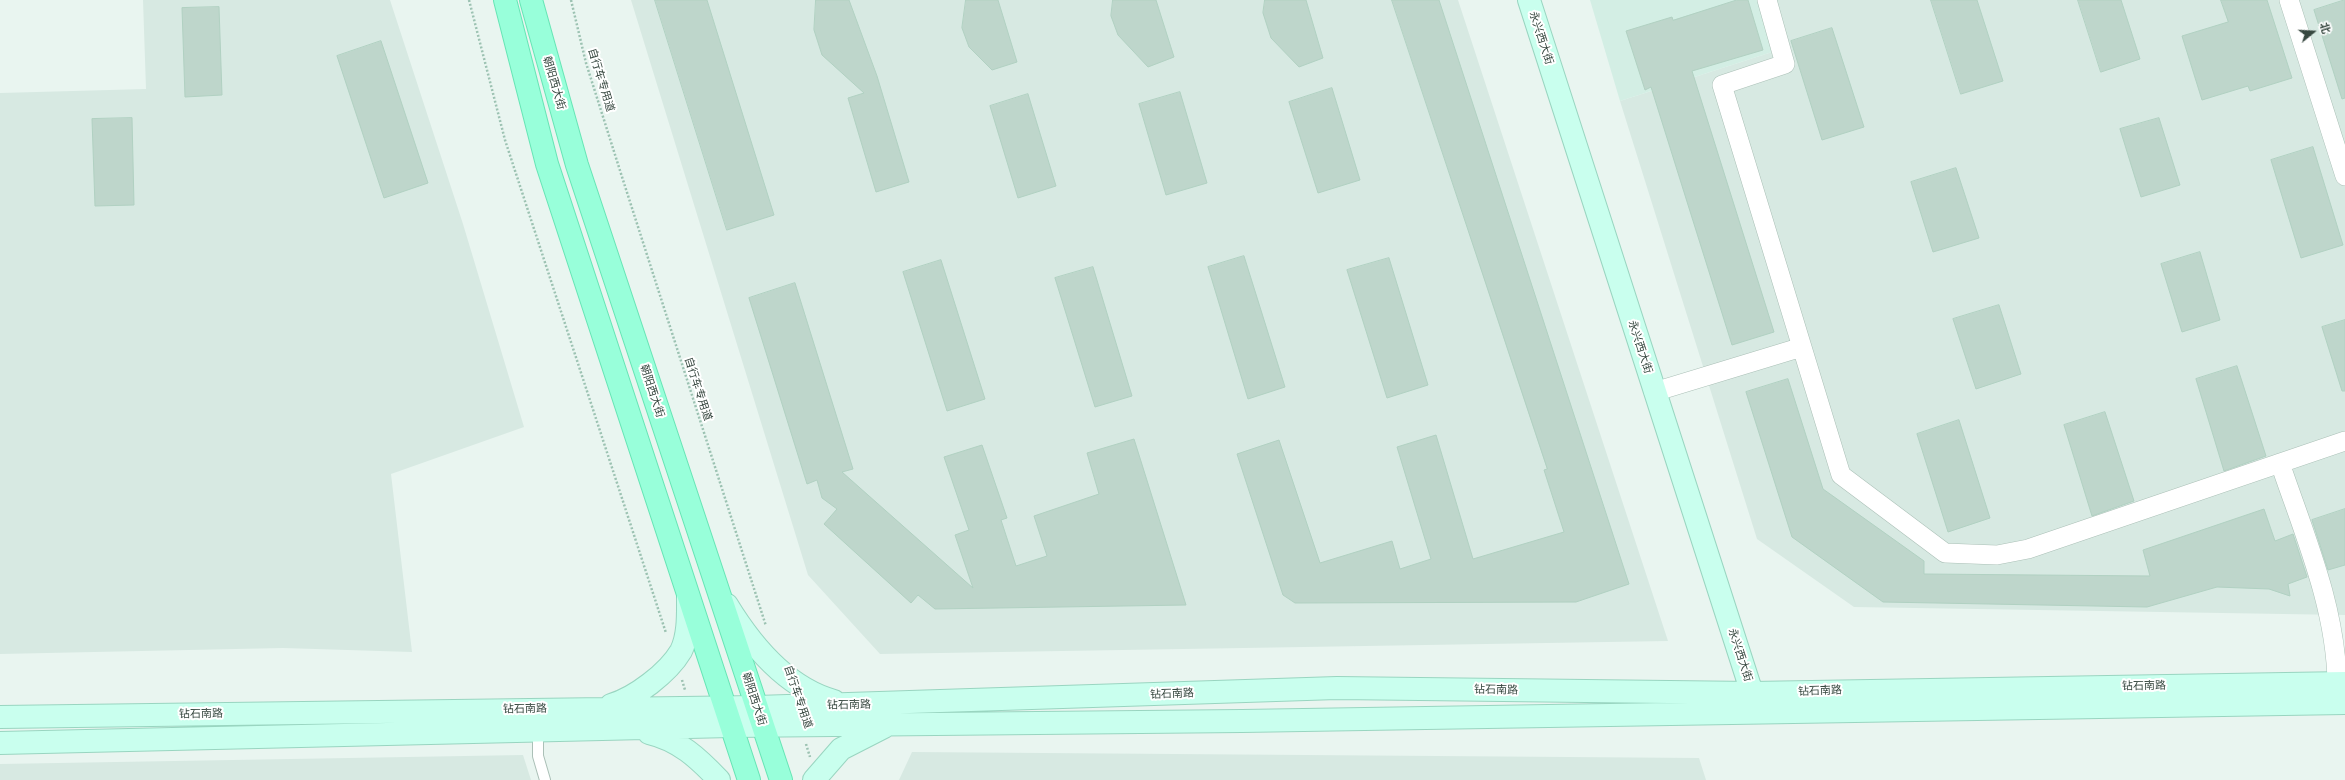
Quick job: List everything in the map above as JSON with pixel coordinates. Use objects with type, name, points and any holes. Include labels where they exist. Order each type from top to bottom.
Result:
[{"type":"main road","points":[[505,0],[547,164],[749,780]]},
{"type":"main road","name":"朝阳西大街","points":[[531,0],[577,165],[781,780]]},
{"type":"main road","name":"永兴西大街","points":[[1529,0],[1654,392],[1752,692]]},
{"type":"main road","points":[[718,590],[742,630],[782,673],[816,696],[847,705]]},
{"type":"main road","points":[[599,708],[622,702],[634,695],[653,681],[674,659],[681,650],[688,624],[688,595]]},
{"type":"main road","name":"钻石南路","points":[[0,743],[628,728],[728,716],[760,716],[847,705],[1337,688],[1752,692],[2341,683]]},
{"type":"main road","name":"钻石南路","points":[[760,716],[800,725],[1242,721],[2345,704]]},
{"type":"main road","name":"钻石南路","points":[[0,717],[691,707],[728,716]]},
{"type":"main road","points":[[815,778],[841,749],[891,724]]},
{"type":"main road","points":[[628,728],[675,742],[693,753],[719,780]]},
{"type":"street","points":[[1767,0],[1785,64],[1722,85],[1841,475],[1945,553],[1997,555],[2028,549],[2345,441]]},
{"type":"street","points":[[2289,0],[2345,176]]},
{"type":"street","points":[[1654,392],[1802,347]]},
{"type":"street","points":[[2280,463],[2324,592],[2341,683]]},
{"type":"lane","points":[[538,730],[538,756],[545,780]]},
{"type":"path","points":[[469,0],[505,140],[691,707]]},
{"type":"path","name":"自行车专用道","points":[[571,0],[586,63],[767,628]]},
{"type":"path","name":"自行车专用道","points":[[800,725],[815,778]]},
{"type":"shaded area","points":[[143,0],[390,0],[463,224],[524,427],[391,474],[412,652],[283,648],[0,654],[0,93],[146,89]]},
{"type":"shaded area","points":[[631,0],[1458,0],[1668,641],[880,654],[808,575]]},
{"type":"shaded area","points":[[1590,0],[1758,0],[1775,51],[1620,101]]},
{"type":"shaded area","points":[[1758,0],[2345,0],[2345,615],[1854,607],[1757,539],[1620,101],[1775,51]]},
{"type":"shaded area","points":[[912,752],[1699,758],[1706,780],[899,780]]},
{"type":"shaded area","points":[[523,755],[531,780],[0,780],[0,764]]},
{"type":"building","points":[[655,0],[707,0],[774,215],[727,230]]},
{"type":"building","points":[[816,0],[849,0],[877,76],[909,182],[876,192],[848,98],[864,93],[822,55],[814,30]]},
{"type":"building","points":[[966,0],[998,0],[1017,62],[992,70],[969,47],[962,28]]},
{"type":"building","points":[[1113,0],[1156,0],[1174,57],[1148,67],[1118,35],[1111,16]]},
{"type":"building","points":[[1265,0],[1306,0],[1323,58],[1299,67],[1271,38],[1263,13]]},
{"type":"building","points":[[1392,0],[1439,0],[1629,584],[1576,602],[1295,603],[1283,595],[1237,454],[1279,440],[1320,563],[1392,541],[1400,569],[1431,559],[1397,447],[1436,435],[1473,559],[1564,532],[1544,470],[1547,469]]},
{"type":"building","points":[[1737,0],[1748,0],[1763,50],[1692,71],[1774,332],[1732,345],[1651,87],[1645,90],[1626,31],[1672,17],[1673,20]]},
{"type":"building","points":[[1931,0],[1977,0],[2003,81],[1961,94]]},
{"type":"building","points":[[2078,0],[2121,0],[2140,59],[2101,72]]},
{"type":"building","points":[[2221,0],[2267,0],[2292,78],[2250,91],[2248,86],[2202,100],[2182,36],[2228,22]]},
{"type":"building","points":[[2345,0],[2345,98],[2342,99],[2314,10]]},
{"type":"building","points":[[219,7],[222,95],[185,97],[182,8]]},
{"type":"building","points":[[1832,28],[1864,127],[1822,140],[1791,41]]},
{"type":"building","points":[[381,41],[428,183],[384,198],[337,56]]},
{"type":"building","points":[[1332,88],[1360,180],[1318,193],[1289,102]]},
{"type":"building","points":[[1180,92],[1207,183],[1166,195],[1139,104]]},
{"type":"building","points":[[1028,94],[1056,186],[1018,198],[990,106]]},
{"type":"building","points":[[132,118],[134,205],[95,206],[92,119]]},
{"type":"building","points":[[2159,118],[2180,185],[2141,197],[2120,129]]},
{"type":"building","points":[[2313,147],[2343,245],[2301,258],[2271,160]]},
{"type":"building","points":[[1956,168],[1979,238],[1933,252],[1911,182]]},
{"type":"building","points":[[2200,252],[2220,320],[2182,332],[2161,264]]},
{"type":"building","points":[[1244,256],[1285,387],[1248,399],[1208,267]]},
{"type":"building","points":[[1389,258],[1428,385],[1387,398],[1347,270]]},
{"type":"building","points":[[941,260],[985,399],[947,411],[903,272]]},
{"type":"building","points":[[1093,267],[1132,396],[1095,407],[1055,278]]},
{"type":"building","points":[[795,283],[853,469],[842,472],[973,588],[955,535],[969,530],[944,457],[982,445],[1007,518],[1001,520],[1016,566],[1047,556],[1034,516],[1099,494],[1087,453],[1134,439],[1186,605],[935,609],[918,595],[911,603],[824,524],[837,509],[822,498],[817,480],[807,484],[749,298]]},
{"type":"building","points":[[1999,305],[2021,374],[1976,389],[1953,319]]},
{"type":"building","points":[[2345,320],[2345,391],[2342,391],[2322,327]]},
{"type":"building","points":[[2237,366],[2266,456],[2224,471],[2196,379]]},
{"type":"building","points":[[1788,379],[1823,489],[1924,561],[1924,574],[2150,576],[2143,550],[2264,509],[2275,541],[2293,534],[2307,577],[2288,584],[2290,596],[2269,589],[2217,587],[2147,607],[1883,602],[1792,537],[1746,392]]},
{"type":"building","points":[[2105,412],[2134,501],[2092,516],[2064,425]]},
{"type":"building","points":[[1959,420],[1990,518],[1948,532],[1917,434]]},
{"type":"building","points":[[2345,509],[2345,565],[2328,570],[2312,520]]}]
